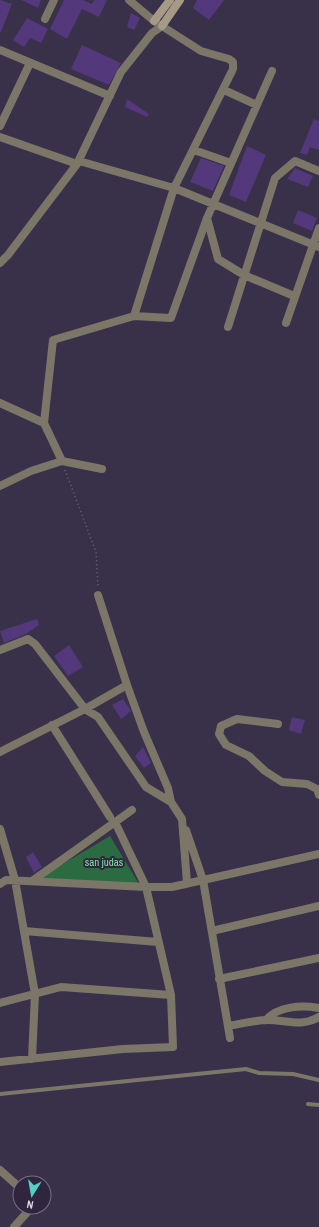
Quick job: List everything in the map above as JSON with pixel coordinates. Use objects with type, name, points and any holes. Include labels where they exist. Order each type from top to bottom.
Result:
[{"type":"street","points":[[45,19],[54,0]]},
{"type":"street","points":[[129,0],[154,21],[202,52],[229,59],[233,62],[233,69],[224,90],[174,188],[134,316]]},
{"type":"street","points":[[152,33],[154,21],[170,0]]},
{"type":"street","points":[[0,262],[8,255],[78,162],[121,72],[152,33],[162,26],[180,0]]},
{"type":"street","points":[[0,50],[110,96]]},
{"type":"street","points":[[0,126],[30,62]]},
{"type":"street","points":[[62,461],[44,423],[53,340],[134,316],[171,318],[213,203],[272,71]]},
{"type":"street","points":[[224,90],[257,105]]},
{"type":"street","points":[[0,137],[78,162],[174,188],[316,245]]},
{"type":"street","points":[[194,150],[231,162]]},
{"type":"street","points":[[228,327],[275,178],[295,161],[319,171]]},
{"type":"street","points":[[207,218],[218,259],[244,275],[294,296]]},
{"type":"street","points":[[286,322],[294,296],[316,245],[319,228]]},
{"type":"street","points":[[0,404],[44,423]]},
{"type":"street","points":[[0,486],[31,471],[62,461],[102,469]]},
{"type":"street","points":[[98,594],[127,685],[144,732],[168,788],[171,802],[182,819],[203,880],[230,1038]]},
{"type":"street","points":[[0,650],[28,639],[35,644],[85,709],[98,717],[146,787],[171,802]]},
{"type":"street","points":[[0,752],[85,709],[127,685]]},
{"type":"street","points":[[278,724],[236,720],[221,726],[219,734],[226,745],[249,756],[265,771],[282,782],[307,784],[317,789],[319,795]]},
{"type":"street","points":[[0,1062],[123,1049],[174,1047],[171,995],[146,888],[113,820],[52,725]]},
{"type":"street","points":[[32,881],[113,820],[132,810]]},
{"type":"street","points":[[182,819],[187,883]]},
{"type":"street","points":[[0,829],[15,880],[35,994],[32,1059]]},
{"type":"street","points":[[0,884],[6,880],[15,880],[146,888],[172,887],[319,854]]},
{"type":"street","points":[[212,931],[319,906]]},
{"type":"street","points":[[24,931],[158,942]]},
{"type":"street","points":[[219,979],[319,958]]},
{"type":"street","points":[[0,1004],[61,987],[171,995]]},
{"type":"street","points":[[266,1020],[272,1013],[283,1009],[319,1008]]},
{"type":"street","points":[[228,1026],[266,1020],[308,1023],[319,1017]]},
{"type":"street","points":[[0,1170],[12,1181]]},
{"type":"street","points":[[14,1227],[25,1215]]},
{"type":"lane","points":[[0,1094],[246,1069],[259,1073],[293,1074],[319,1080]]},
{"type":"lane","points":[[308,1104],[319,1105]]},
{"type":"path","points":[[62,461],[96,552],[98,594]]},
{"type":"green space","name":"san judas","points":[[110,836],[139,884],[34,881]]},
{"type":"building","points":[[0,0],[12,4],[1,32],[0,32]]},
{"type":"building","points":[[21,0],[41,0],[38,8]]},
{"type":"building","points":[[64,0],[83,0],[92,4],[94,0],[107,0],[99,17],[82,9],[67,39],[50,29]]},
{"type":"building","points":[[197,0],[224,0],[209,20],[193,8]]},
{"type":"building","points":[[131,13],[140,18],[134,30],[127,27]]},
{"type":"building","points":[[27,18],[48,29],[41,43],[30,38],[24,47],[13,40]]},
{"type":"building","points":[[82,45],[121,63],[109,85],[71,69]]},
{"type":"building","points":[[127,99],[149,114],[147,117],[125,107]]},
{"type":"building","points":[[314,119],[319,121],[319,150],[310,147],[307,155],[300,153]]},
{"type":"building","points":[[247,146],[266,155],[246,202],[229,195]]},
{"type":"building","points":[[201,158],[224,166],[213,191],[190,182]]},
{"type":"building","points":[[295,168],[313,176],[308,187],[287,179]]},
{"type":"building","points":[[298,210],[317,218],[312,231],[293,223]]},
{"type":"building","points":[[37,619],[39,625],[26,634],[4,643],[0,631]]},
{"type":"building","points":[[69,645],[83,667],[68,676],[54,656]]},
{"type":"building","points":[[123,699],[131,711],[121,719],[112,705]]},
{"type":"building","points":[[292,717],[305,720],[301,734],[289,730]]},
{"type":"building","points":[[143,747],[151,763],[144,768],[135,756]]},
{"type":"building","points":[[33,852],[42,867],[34,873],[26,857]]}]
